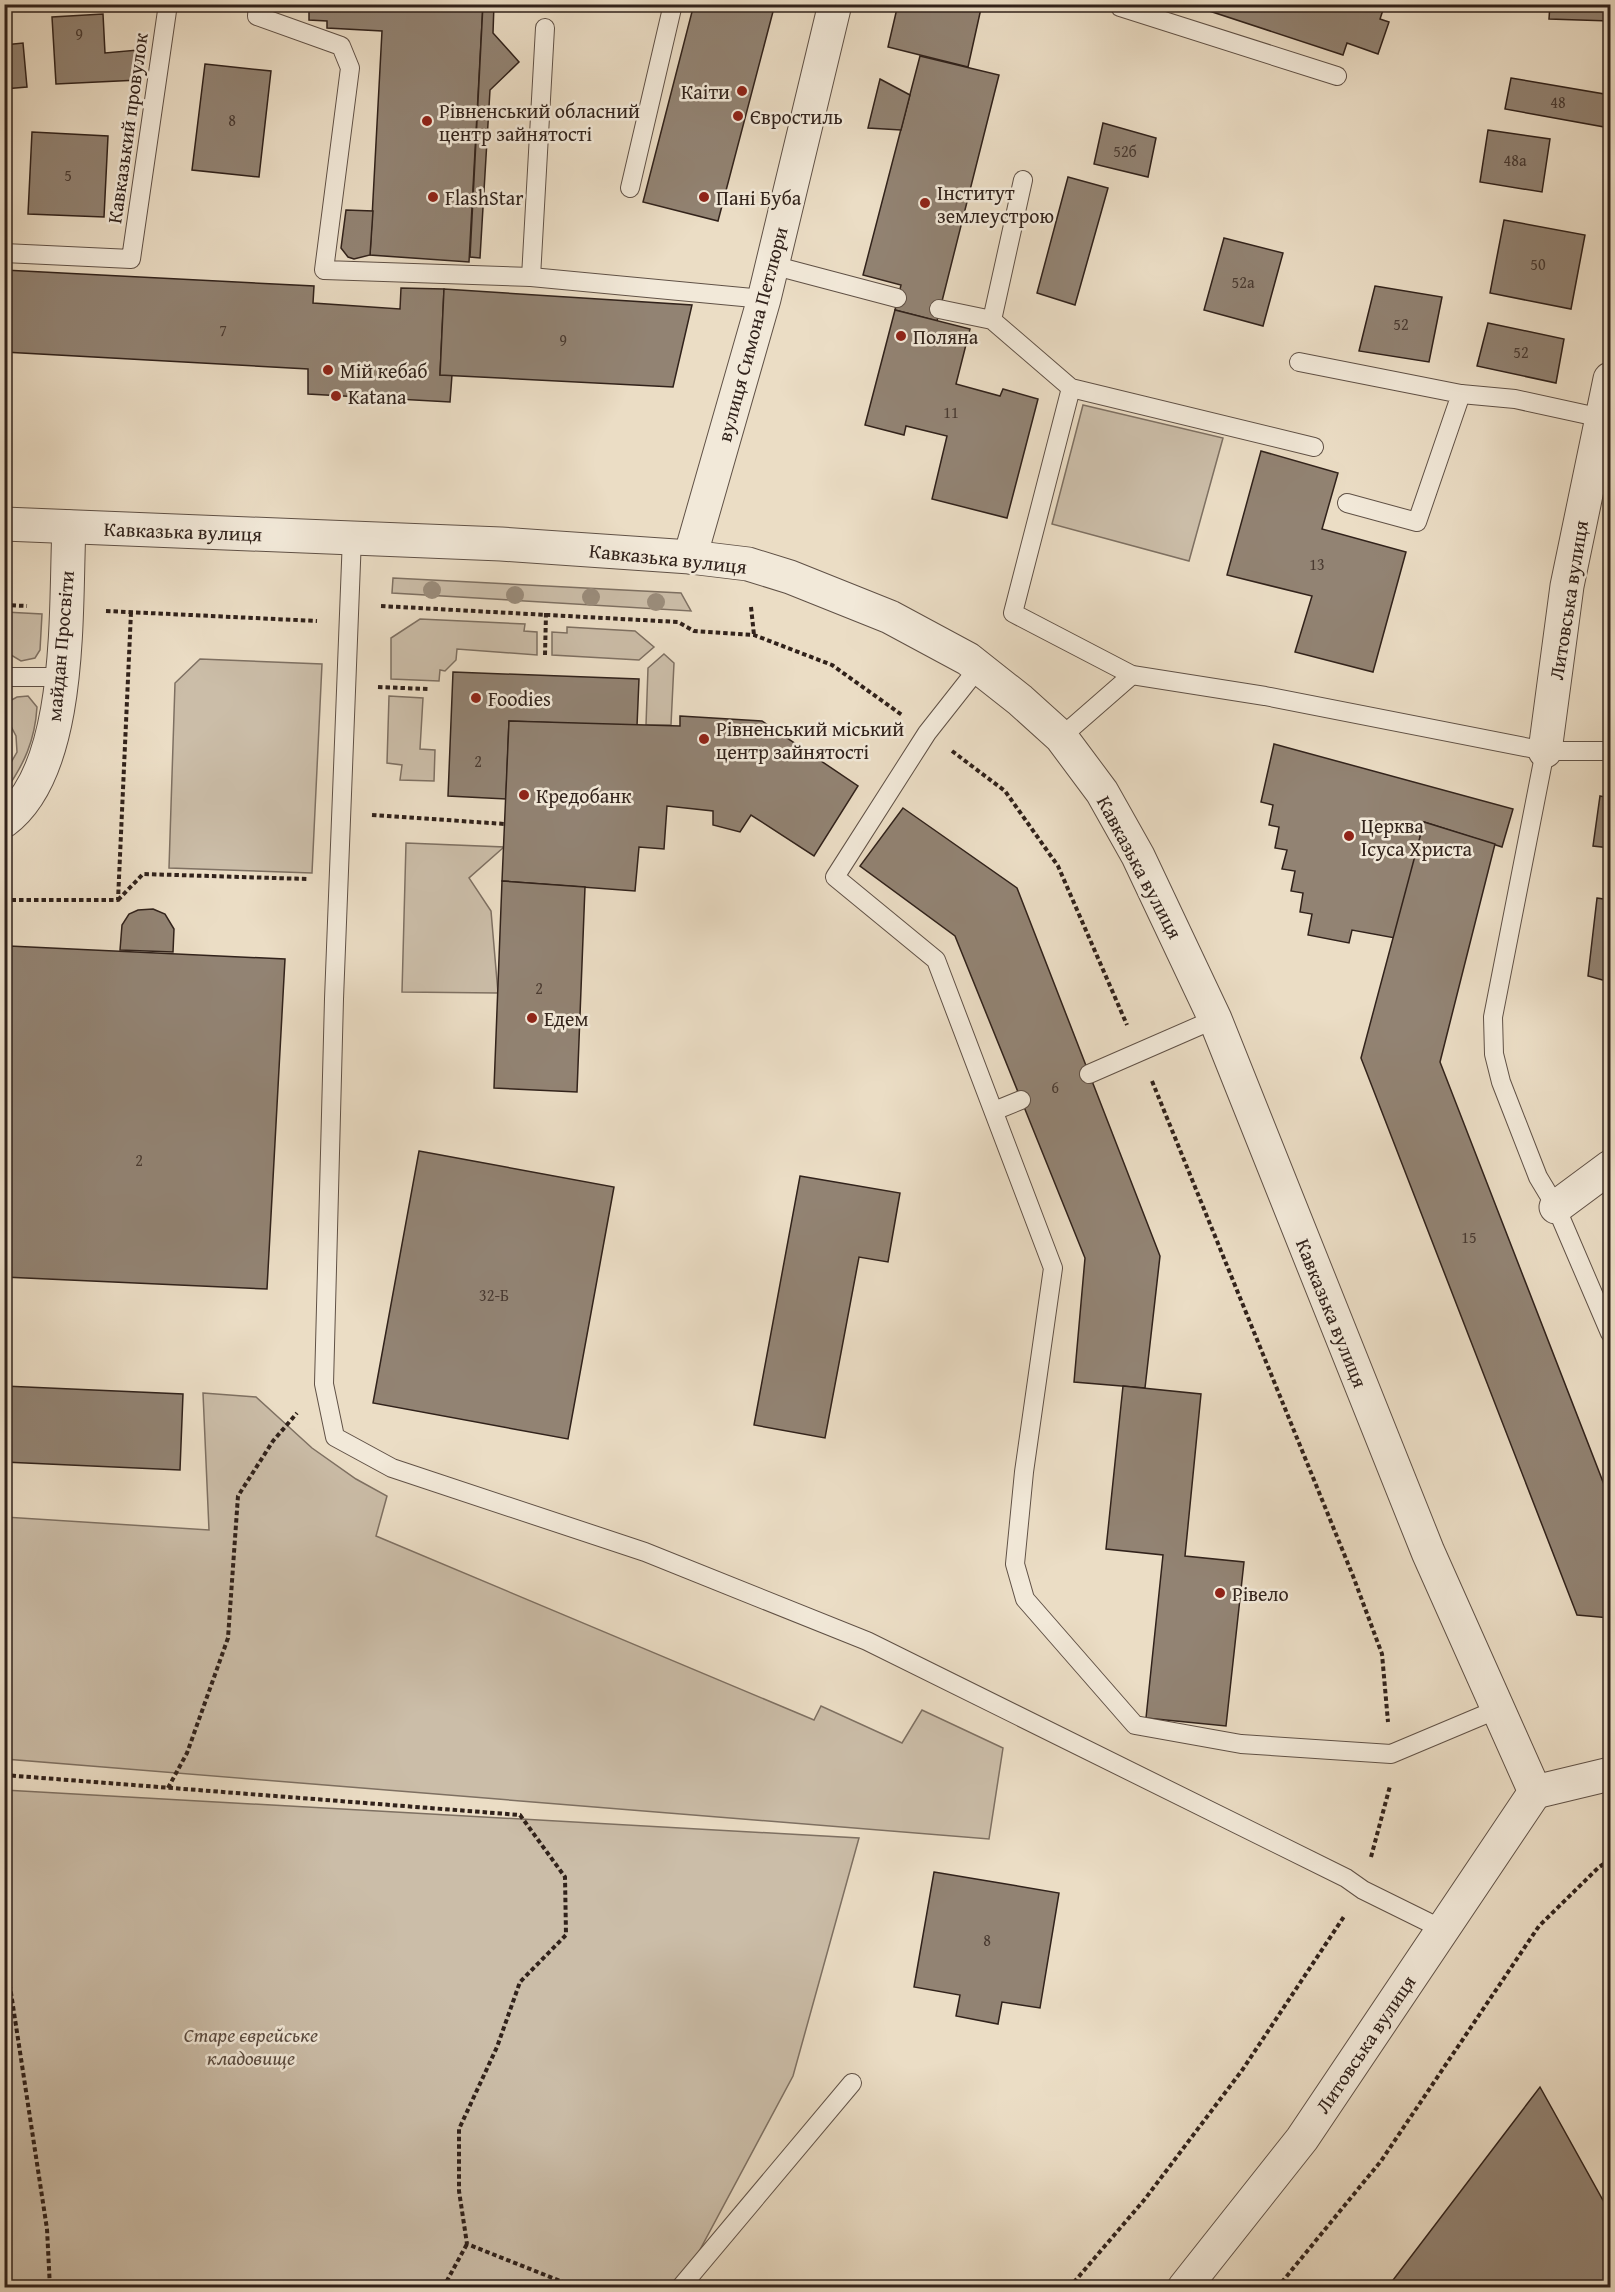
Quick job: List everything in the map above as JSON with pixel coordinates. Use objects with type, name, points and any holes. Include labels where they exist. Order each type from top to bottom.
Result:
[{"type":"street","name":"вулиця Симона Петлюри","points":[[690,557],[764,299],[835,4]]},
{"type":"street","name":"Литовська вулиця","points":[[1545,751],[1568,586],[1611,379]]},
{"type":"street","name":"Кавказька вулиця","points":[[4,524],[352,537],[690,557],[748,564],[790,577],[890,617],[979,667],[1061,737],[1102,792],[1138,856],[1215,1019],[1428,1552],[1535,1792]]},
{"type":"street","name":"майдан Просвіти","points":[[4,821],[15,813],[45,766],[60,706],[69,527]]},
{"type":"street","points":[[1556,1207],[1611,1167]]},
{"type":"street","points":[[1535,1792],[1611,1774]]},
{"type":"street","name":"Литовська вулиця","points":[[1184,2288],[1302,2139],[1535,1792]]},
{"type":"lane","name":"Кавказький провулок","points":[[4,253],[131,259],[168,4]]},
{"type":"lane","points":[[258,4],[257,15],[341,46],[350,68],[324,270],[531,277],[764,299]]},
{"type":"lane","points":[[630,188],[672,4]]},
{"type":"lane","points":[[1116,5],[1337,76]]},
{"type":"lane","points":[[531,277],[545,28]]},
{"type":"lane","points":[[992,321],[1023,180]]},
{"type":"lane","points":[[772,265],[897,297]]},
{"type":"lane","points":[[939,309],[992,321],[1071,388],[1314,447]]},
{"type":"lane","points":[[1299,362],[1461,394],[1515,399],[1602,418]]},
{"type":"lane","points":[[1071,388],[1013,613],[1132,675],[1265,696],[1545,751],[1611,751]]},
{"type":"lane","points":[[1347,503],[1417,522],[1461,394]]},
{"type":"lane","points":[[352,537],[334,999],[324,1384],[335,1437],[392,1468],[645,1552],[867,1641],[1346,1878],[1363,1890],[1442,1929]]},
{"type":"lane","points":[[979,667],[927,733],[835,877],[936,960],[1053,1268],[1024,1472],[1015,1564],[1025,1599],[1135,1725],[1241,1744],[1391,1754],[1498,1709]]},
{"type":"lane","points":[[1061,737],[1132,675]]},
{"type":"lane","points":[[4,677],[62,677]]},
{"type":"lane","points":[[1545,751],[1493,1017],[1494,1054],[1501,1082],[1538,1177],[1556,1207],[1611,1333]]},
{"type":"lane","points":[[1089,1074],[1215,1019]]},
{"type":"lane","points":[[994,1111],[1021,1100]]},
{"type":"lane","points":[[680,2288],[852,2083]]},
{"type":"path","points":[[4,605],[380,623],[381,605],[678,622],[694,631],[754,635],[832,665],[1005,791],[1058,866],[1188,1166]]},
{"type":"path","points":[[118,900],[131,612]]},
{"type":"path","points":[[545,655],[546,613]]},
{"type":"path","points":[[378,687],[428,689]]},
{"type":"path","points":[[372,815],[505,824]]},
{"type":"path","points":[[4,900],[118,900],[143,874],[318,879]]},
{"type":"path","points":[[168,1788],[187,1753],[228,1638],[238,1496],[273,1441],[324,1384]]},
{"type":"path","points":[[4,1775],[520,1815],[565,1877],[566,1935],[520,1982],[497,2047],[459,2129],[459,2191],[467,2244],[443,2288]]},
{"type":"path","points":[[1277,2288],[1381,2161],[1539,1926],[1599,1867],[1611,1860]]},
{"type":"path","points":[[4,1947],[48,2229],[50,2288]]},
{"type":"path","points":[[467,2244],[578,2288]]},
{"type":"green space","points":[[1083,405],[1223,438],[1189,561],[1052,524]]},
{"type":"green space","points":[[393,578],[681,593],[691,611],[392,593]]},
{"type":"green space","points":[[5,612],[42,614],[40,650],[35,658],[21,661],[11,655],[5,631]]},
{"type":"green space","points":[[420,619],[525,624],[524,631],[537,632],[537,655],[457,649],[456,660],[445,671],[440,670],[439,681],[391,679],[391,638]]},
{"type":"green space","points":[[567,627],[635,631],[654,647],[639,660],[552,655],[552,632],[567,633]]},
{"type":"green space","points":[[664,654],[674,663],[671,725],[646,725],[648,668]]},
{"type":"green space","points":[[200,659],[322,664],[312,873],[169,868],[175,683]]},
{"type":"green space","points":[[28,696],[37,707],[34,730],[23,762],[5,791],[5,773],[17,752],[16,736],[5,715],[6,703],[17,697]]},
{"type":"green space","points":[[389,696],[423,698],[420,749],[435,750],[434,781],[400,780],[402,765],[387,763]]},
{"type":"green space","points":[[406,843],[504,847],[469,878],[491,911],[498,993],[402,992]]},
{"type":"green space","points":[[203,1393],[256,1397],[312,1448],[356,1479],[387,1496],[376,1536],[814,1720],[821,1706],[902,1743],[922,1710],[1003,1748],[989,1839],[5,1759],[5,1517],[209,1530]]},
{"type":"green space","name":"Старе єврейське кладовище","points":[[4,1790],[859,1838],[793,2076],[680,2287],[5,2287]]},
{"type":"building","name":"Рівненський обласний центр зайнятості","points":[[309,4],[483,4],[469,262],[370,255],[382,31],[327,28],[327,21],[309,20]]},
{"type":"building","points":[[483,4],[494,4],[493,33],[519,62],[490,90],[480,258],[470,257]]},
{"type":"building","points":[[694,4],[775,4],[718,221],[643,202]]},
{"type":"building","points":[[898,4],[982,4],[968,67],[888,47]]},
{"type":"building","points":[[1188,4],[1385,4],[1380,19],[1389,22],[1378,54],[1347,43],[1343,55]]},
{"type":"building","points":[[1550,4],[1610,4],[1610,21],[1549,19]]},
{"type":"building","points":[[103,14],[105,53],[138,50],[139,80],[56,84],[52,17]]},
{"type":"building","points":[[23,43],[27,87],[4,89],[4,45]]},
{"type":"building","name":"Інститут землеустрою","points":[[920,56],[999,75],[937,321],[895,310],[901,285],[863,275]]},
{"type":"building","points":[[205,64],[271,71],[259,177],[192,170]]},
{"type":"building","points":[[1511,78],[1610,95],[1610,128],[1505,109]]},
{"type":"building","points":[[880,79],[910,95],[901,130],[868,128]]},
{"type":"building","points":[[1103,123],[1156,138],[1148,177],[1094,164]]},
{"type":"building","points":[[1488,130],[1550,139],[1542,192],[1480,182]]},
{"type":"building","points":[[32,132],[108,136],[104,217],[28,214]]},
{"type":"building","points":[[1068,177],[1108,188],[1075,305],[1037,293]]},
{"type":"building","points":[[346,210],[373,211],[370,255],[354,259],[348,257],[341,248]]},
{"type":"building","points":[[1504,220],[1585,235],[1571,309],[1490,293]]},
{"type":"building","points":[[1224,238],[1283,253],[1263,326],[1204,310]]},
{"type":"building","points":[[4,270],[314,286],[313,303],[400,309],[401,288],[444,289],[440,375],[452,375],[450,402],[308,394],[308,369],[4,352]]},
{"type":"building","points":[[1375,286],[1442,297],[1429,362],[1359,351]]},
{"type":"building","points":[[444,289],[692,305],[673,387],[440,375]]},
{"type":"building","points":[[895,310],[970,329],[956,384],[1000,396],[1003,389],[1038,399],[1007,518],[932,499],[947,436],[906,426],[904,435],[865,425]]},
{"type":"building","points":[[1488,323],[1564,339],[1556,383],[1477,366]]},
{"type":"building","points":[[1261,451],[1338,473],[1322,529],[1406,552],[1373,672],[1295,652],[1312,596],[1227,575]]},
{"type":"building","points":[[453,672],[639,679],[637,726],[509,721],[506,799],[448,796]]},
{"type":"building","points":[[680,716],[762,721],[858,786],[814,856],[751,815],[740,832],[713,825],[713,811],[667,806],[664,849],[639,847],[635,891],[502,881],[509,721],[680,726]]},
{"type":"building","name":"Церква Ісуса Христа","points":[[1274,744],[1513,809],[1502,847],[1424,822],[1395,938],[1352,930],[1349,943],[1308,935],[1312,914],[1300,912],[1303,893],[1291,891],[1295,871],[1282,869],[1287,850],[1275,848],[1279,827],[1269,825],[1273,805],[1261,802]]},
{"type":"building","points":[[1600,796],[1610,798],[1610,848],[1593,846]]},
{"type":"building","points":[[903,808],[1017,888],[1160,1256],[1145,1388],[1074,1382],[1085,1258],[955,936],[860,866]]},
{"type":"building","points":[[1424,822],[1495,844],[1440,1062],[1610,1500],[1610,1618],[1577,1615],[1361,1058]]},
{"type":"building","points":[[502,881],[585,887],[577,1092],[494,1088]]},
{"type":"building","points":[[1597,898],[1610,900],[1610,982],[1588,976]]},
{"type":"building","points":[[153,909],[165,914],[174,929],[173,952],[120,950],[122,925],[129,914],[138,910]]},
{"type":"building","points":[[9,946],[285,959],[267,1289],[4,1277],[4,1043]]},
{"type":"building","points":[[419,1151],[614,1187],[568,1439],[373,1403]]},
{"type":"building","points":[[800,1176],[900,1193],[888,1262],[859,1257],[825,1438],[754,1425]]},
{"type":"building","points":[[4,1386],[183,1394],[180,1470],[4,1462]]},
{"type":"building","points":[[1123,1386],[1201,1394],[1185,1556],[1244,1562],[1226,1726],[1146,1718],[1163,1555],[1106,1549]]},
{"type":"building","points":[[934,1872],[1059,1893],[1040,2008],[1002,2002],[998,2024],[956,2016],[960,1995],[914,1987]]},
{"type":"building","points":[[1540,2087],[1610,2213],[1610,2288],[1387,2288]]},
{"type":"place","name":"Каіти","points":[[742,91]]},
{"type":"place","name":"Євростиль","points":[[738,116]]},
{"type":"place","name":"Рівненський обласний центр зайнятості","points":[[427,121]]},
{"type":"place","name":"FlashStar","points":[[433,197]]},
{"type":"place","name":"Пані Буба","points":[[704,197]]},
{"type":"place","name":"Інститут землеустрою","points":[[925,203]]},
{"type":"place","name":"Поляна","points":[[901,336]]},
{"type":"place","name":"Мій кебаб","points":[[328,370]]},
{"type":"place","name":"Katana","points":[[336,396]]},
{"type":"place","name":"Foodies","points":[[476,698]]},
{"type":"place","name":"Рівненський міський центр зайнятості","points":[[704,739]]},
{"type":"place","name":"Кредобанк","points":[[524,795]]},
{"type":"place","name":"Церква Ісуса Христа","points":[[1349,836]]},
{"type":"place","name":"Едем","points":[[532,1018]]},
{"type":"place","name":"Рівело","points":[[1220,1593]]}]
